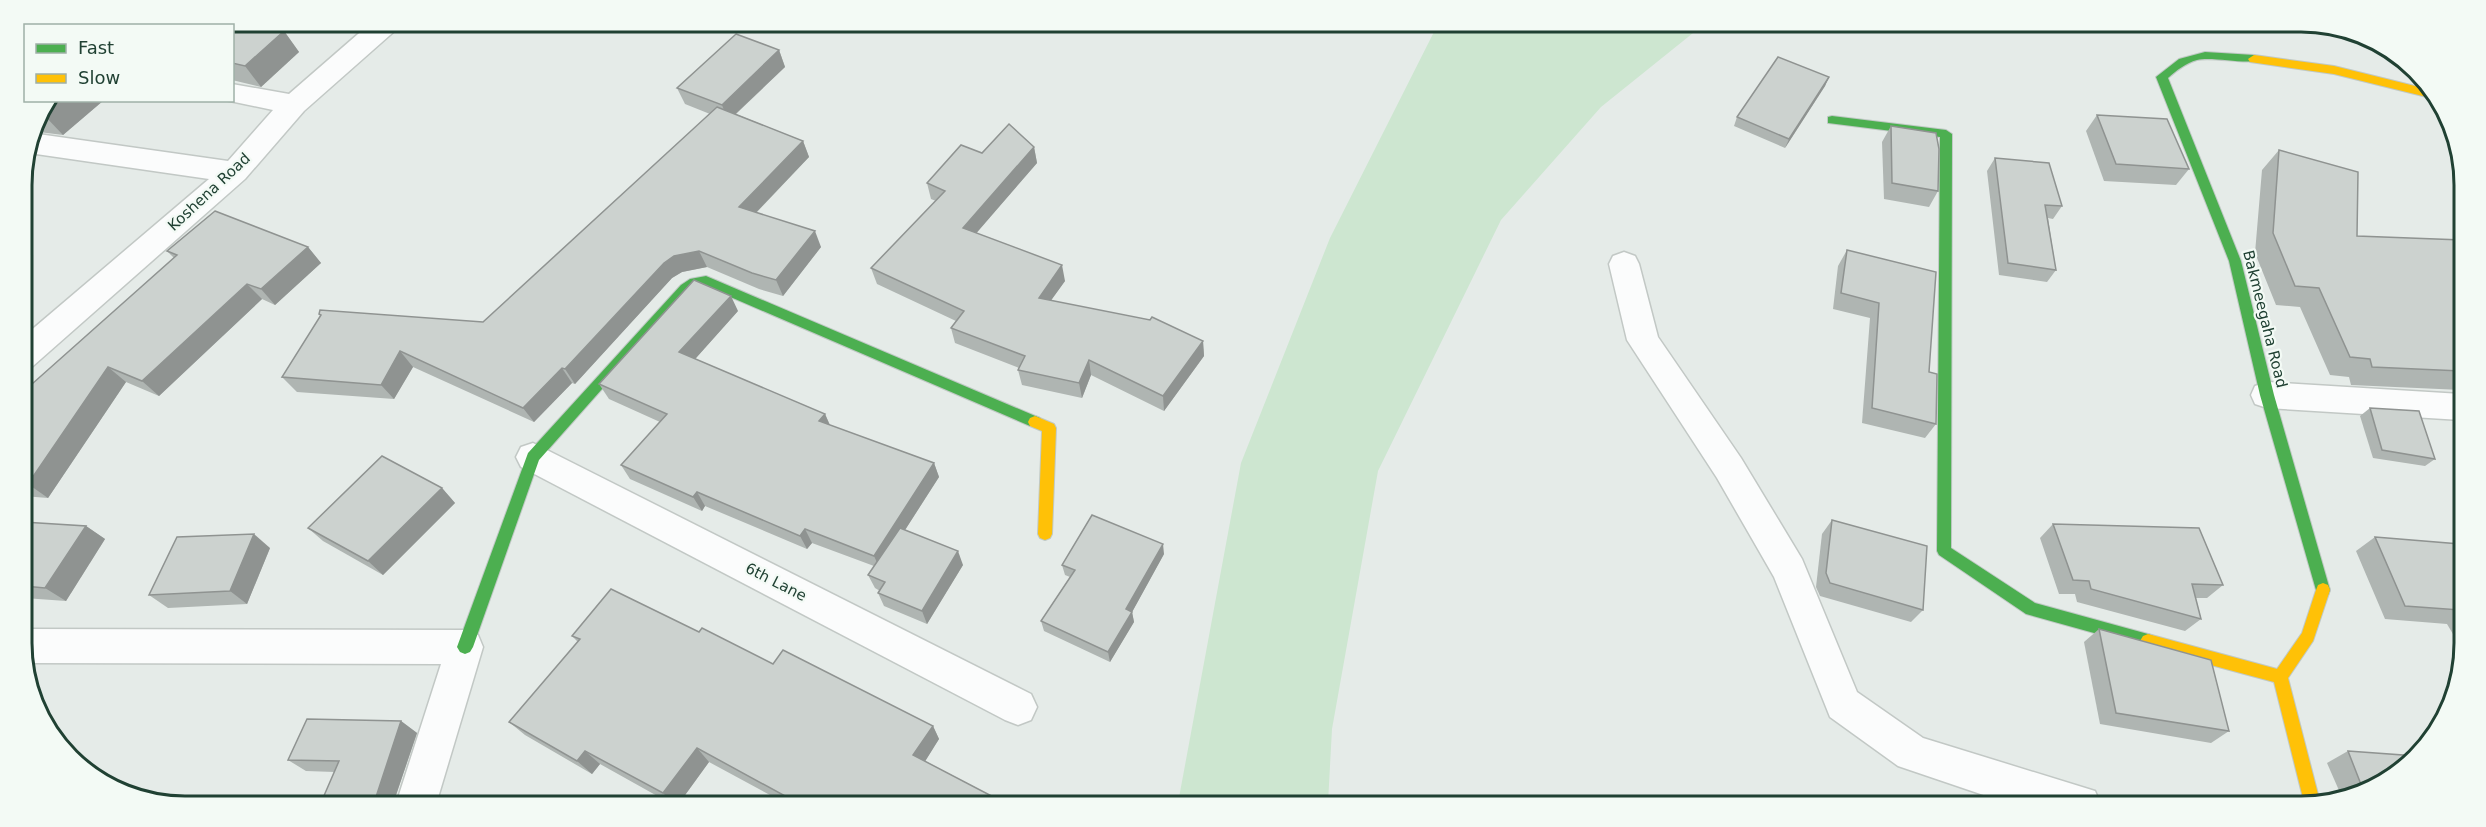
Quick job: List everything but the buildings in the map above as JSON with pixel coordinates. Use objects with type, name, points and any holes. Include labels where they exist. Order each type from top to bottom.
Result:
[{"type":"street","name":"Koshena Road","points":[[32,348],[235,172],[294,104],[377,32]]},
{"type":"street","name":"Bakmeegaha Road","points":[[2280,677],[2308,636],[2324,588],[2267,395],[2235,261],[2162,77],[2176,63],[2212,53],[2334,70],[2424,93]]},
{"type":"street","points":[[234,93],[294,104]]},
{"type":"street","points":[[1833,120],[1946,134],[1944,551],[2031,609],[2280,677],[2310,795]]},
{"type":"street","points":[[37,144],[235,172]]},
{"type":"street","points":[[1624,264],[1643,340],[1729,468],[1789,570],[1843,704],[1912,753],[2042,795]]},
{"type":"street","points":[[419,796],[465,647],[533,457],[685,288],[694,282],[706,281],[1049,428],[1045,534]]},
{"type":"street","points":[[2267,395],[2454,407]]},
{"type":"street","name":"6th Lane","points":[[533,457],[1018,707]]},
{"type":"street","points":[[32,646],[465,647]]},
{"type":"green space","points":[[1434,32],[1694,32],[1601,107],[1501,220],[1378,471],[1332,729],[1328,795],[1179,796],[1241,463],[1330,238]]},
{"type":"traffic: fast","points":[[2254,59],[2216,55],[2194,57],[2183,61],[2162,77],[2235,261],[2267,395],[2323,590]]},
{"type":"traffic: fast","points":[[1832,120],[1946,134],[1944,551],[2031,609],[2148,641]]},
{"type":"traffic: fast","points":[[465,647],[533,457],[685,288],[694,282],[706,281],[1035,422]]},
{"type":"traffic: slow","points":[[2254,59],[2334,70],[2424,93]]},
{"type":"traffic: slow","points":[[1035,422],[1049,428],[1045,534]]},
{"type":"traffic: slow","points":[[2310,795],[2280,677],[2308,636],[2323,590]]},
{"type":"traffic: slow","points":[[2148,641],[2280,677]]}]
